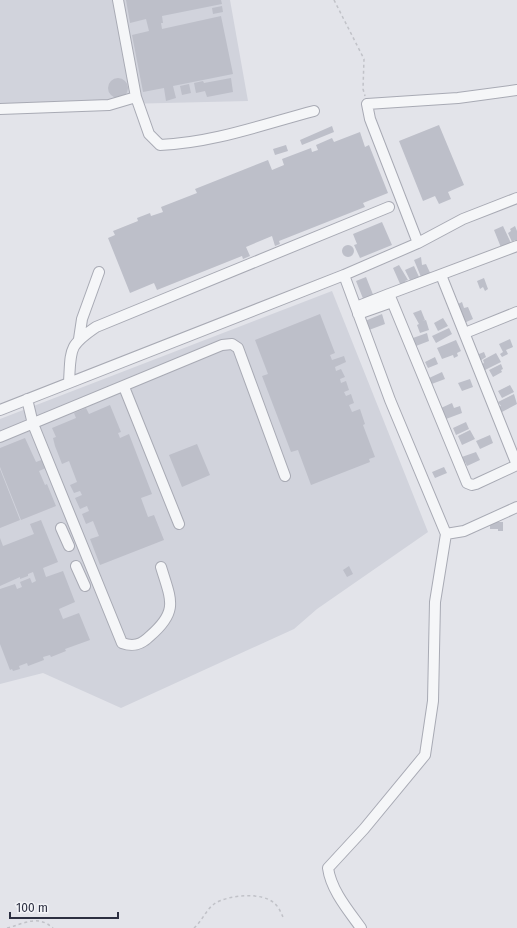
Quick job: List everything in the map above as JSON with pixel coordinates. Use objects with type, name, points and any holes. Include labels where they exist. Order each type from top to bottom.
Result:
[{"type":"street","points":[[118,0],[136,97],[149,134],[160,144],[185,144],[223,136],[314,111]]},
{"type":"street","points":[[418,243],[370,119],[367,104],[458,98],[517,90]]},
{"type":"street","points":[[0,109],[110,105],[136,97]]},
{"type":"street","points":[[0,410],[344,275],[418,243],[463,219],[517,198]]},
{"type":"street","points":[[78,339],[96,327],[389,207]]},
{"type":"street","points":[[357,311],[441,275],[517,246]]},
{"type":"street","points":[[69,382],[73,348],[78,339],[82,319],[99,272]]},
{"type":"street","points":[[344,275],[390,400],[446,534],[434,602],[433,701],[425,755],[364,829],[328,868],[329,878],[361,928]]},
{"type":"street","points":[[390,298],[467,483],[472,485],[476,484],[517,465],[441,275]]},
{"type":"street","points":[[465,333],[516,314]]},
{"type":"street","points":[[0,437],[124,387],[222,345],[232,344],[238,348],[285,476]]},
{"type":"street","points":[[124,387],[179,524]]},
{"type":"street","points":[[26,400],[33,424],[75,531],[122,643],[132,646],[145,641],[164,624],[170,612],[170,597],[161,567]]},
{"type":"street","points":[[446,534],[464,531],[517,507]]},
{"type":"street","points":[[69,546],[62,532],[75,531]]},
{"type":"street","points":[[76,566],[84,582],[92,573]]},
{"type":"path","points":[[334,0],[364,59],[363,89],[367,104]]},
{"type":"path","points":[[194,928],[212,905],[223,898],[234,896],[267,899],[276,904],[283,917]]},
{"type":"path","points":[[7,928],[31,920],[40,920],[48,923],[53,928]]},
{"type":"shaded area","points":[[0,0],[230,0],[248,101],[0,107]]},
{"type":"shaded area","points":[[332,291],[428,532],[317,609],[294,629],[121,708],[43,673],[0,684],[0,419]]},
{"type":"building","points":[[126,0],[221,0],[222,4],[162,16],[163,23],[161,23],[162,29],[221,16],[233,74],[173,86],[176,98],[166,101],[164,88],[143,92],[132,35],[149,31],[146,19],[130,23]]},
{"type":"building","points":[[222,6],[223,12],[213,14],[212,8]]},
{"type":"building","points":[[118,78],[125,81],[128,88],[125,95],[118,98],[111,95],[108,88],[111,81]]},
{"type":"building","points":[[231,78],[233,92],[207,97],[205,91],[196,93],[194,83],[203,81],[204,83]]},
{"type":"building","points":[[189,84],[191,93],[182,95],[180,86]]},
{"type":"building","points":[[439,125],[464,185],[448,192],[451,199],[439,204],[435,196],[423,201],[399,141]]},
{"type":"building","points":[[332,126],[334,132],[302,145],[300,140]]},
{"type":"building","points":[[360,132],[365,147],[369,145],[388,193],[363,203],[365,207],[279,241],[280,244],[275,246],[272,236],[246,247],[250,256],[243,259],[242,256],[157,290],[154,283],[130,293],[108,238],[115,235],[113,231],[138,221],[137,218],[150,213],[151,216],[163,212],[161,207],[197,193],[195,189],[268,160],[272,170],[284,165],[282,159],[311,148],[312,152],[318,150],[316,145],[332,138],[334,142]]},
{"type":"building","points":[[286,145],[288,151],[275,155],[273,149]]},
{"type":"building","points":[[382,222],[392,245],[360,258],[354,245],[357,244],[353,234]]},
{"type":"building","points":[[503,226],[511,243],[502,250],[494,230]]},
{"type":"building","points":[[515,226],[517,231],[517,244],[515,240],[512,242],[508,233],[511,231],[510,229]]},
{"type":"building","points":[[348,245],[352,247],[354,251],[352,255],[348,257],[344,255],[342,251],[344,247]]},
{"type":"building","points":[[421,257],[422,265],[426,264],[432,277],[421,277],[414,260]]},
{"type":"building","points":[[399,265],[408,280],[405,281],[407,283],[401,286],[393,268]]},
{"type":"building","points":[[414,266],[419,277],[410,280],[405,270]]},
{"type":"building","points":[[366,277],[374,297],[364,301],[356,281]]},
{"type":"building","points":[[484,278],[488,289],[485,291],[483,287],[480,289],[477,281]]},
{"type":"building","points":[[462,302],[464,308],[468,307],[473,319],[464,323],[456,305]]},
{"type":"building","points":[[421,310],[425,320],[422,321],[426,320],[429,330],[420,333],[417,325],[419,324],[413,313]]},
{"type":"building","points":[[320,314],[335,353],[330,355],[332,360],[344,356],[346,362],[335,367],[336,371],[341,369],[345,377],[340,379],[341,383],[346,381],[349,390],[344,392],[346,396],[351,394],[354,403],[349,405],[352,412],[360,409],[365,424],[363,425],[375,457],[369,459],[370,462],[311,485],[298,450],[291,452],[262,376],[268,374],[255,340]]},
{"type":"building","points":[[382,314],[385,324],[369,330],[365,321]]},
{"type":"building","points":[[443,318],[448,326],[438,331],[434,323]]},
{"type":"building","points":[[449,328],[452,334],[436,343],[432,336]]},
{"type":"building","points":[[427,333],[429,341],[416,346],[413,338]]},
{"type":"building","points":[[510,339],[513,347],[506,350],[508,354],[502,357],[500,354],[503,352],[499,344]]},
{"type":"building","points":[[456,340],[461,351],[457,353],[458,356],[454,358],[453,355],[442,359],[437,348]]},
{"type":"building","points":[[484,352],[486,357],[478,362],[474,356]]},
{"type":"building","points":[[496,353],[501,362],[483,371],[480,365],[484,363],[483,360]]},
{"type":"building","points":[[435,357],[438,364],[428,368],[425,362]]},
{"type":"building","points":[[501,364],[503,369],[501,370],[502,372],[493,377],[489,370]]},
{"type":"building","points":[[442,372],[445,379],[429,385],[427,379]]},
{"type":"building","points":[[470,379],[473,387],[462,391],[458,383]]},
{"type":"building","points":[[510,385],[514,392],[502,398],[498,391]]},
{"type":"building","points":[[514,394],[517,404],[500,413],[498,407],[501,406],[498,402]]},
{"type":"building","points":[[452,403],[454,408],[460,406],[462,413],[446,419],[441,408]]},
{"type":"building","points":[[110,405],[121,432],[118,433],[120,438],[129,434],[152,494],[141,498],[148,517],[154,515],[164,540],[100,565],[90,539],[99,536],[93,521],[86,524],[82,514],[89,511],[87,506],[80,509],[75,498],[82,495],[80,491],[74,493],[70,485],[77,482],[69,461],[62,464],[55,446],[53,438],[56,437],[52,428],[76,418],[74,413],[86,408],[89,414]]},
{"type":"building","points":[[466,422],[469,429],[456,435],[453,428]]},
{"type":"building","points":[[470,430],[475,439],[462,445],[458,436]]},
{"type":"building","points":[[490,435],[493,443],[480,449],[476,441]]},
{"type":"building","points":[[25,438],[36,462],[44,459],[48,467],[39,471],[45,485],[47,484],[56,506],[21,520],[0,467],[0,448]]},
{"type":"building","points":[[197,444],[210,475],[182,487],[169,455]]},
{"type":"building","points":[[476,452],[480,460],[467,466],[465,462],[461,463],[459,458]]},
{"type":"building","points":[[444,467],[447,473],[435,478],[432,472]]},
{"type":"building","points":[[0,469],[20,520],[0,528]]},
{"type":"building","points":[[41,520],[58,562],[43,568],[46,577],[63,571],[75,602],[59,609],[63,619],[79,613],[90,640],[65,649],[66,651],[51,657],[50,655],[43,657],[44,660],[28,666],[27,663],[19,666],[20,669],[13,671],[12,669],[10,670],[0,644],[0,589],[15,584],[17,589],[22,587],[20,582],[30,578],[32,583],[36,581],[33,572],[28,574],[28,576],[20,579],[20,577],[0,586],[0,538],[3,546],[34,534],[30,524]]},
{"type":"building","points":[[490,522],[503,522],[503,531],[498,531],[498,529],[490,529]]},
{"type":"building","points":[[349,566],[353,574],[347,577],[343,570]]}]
